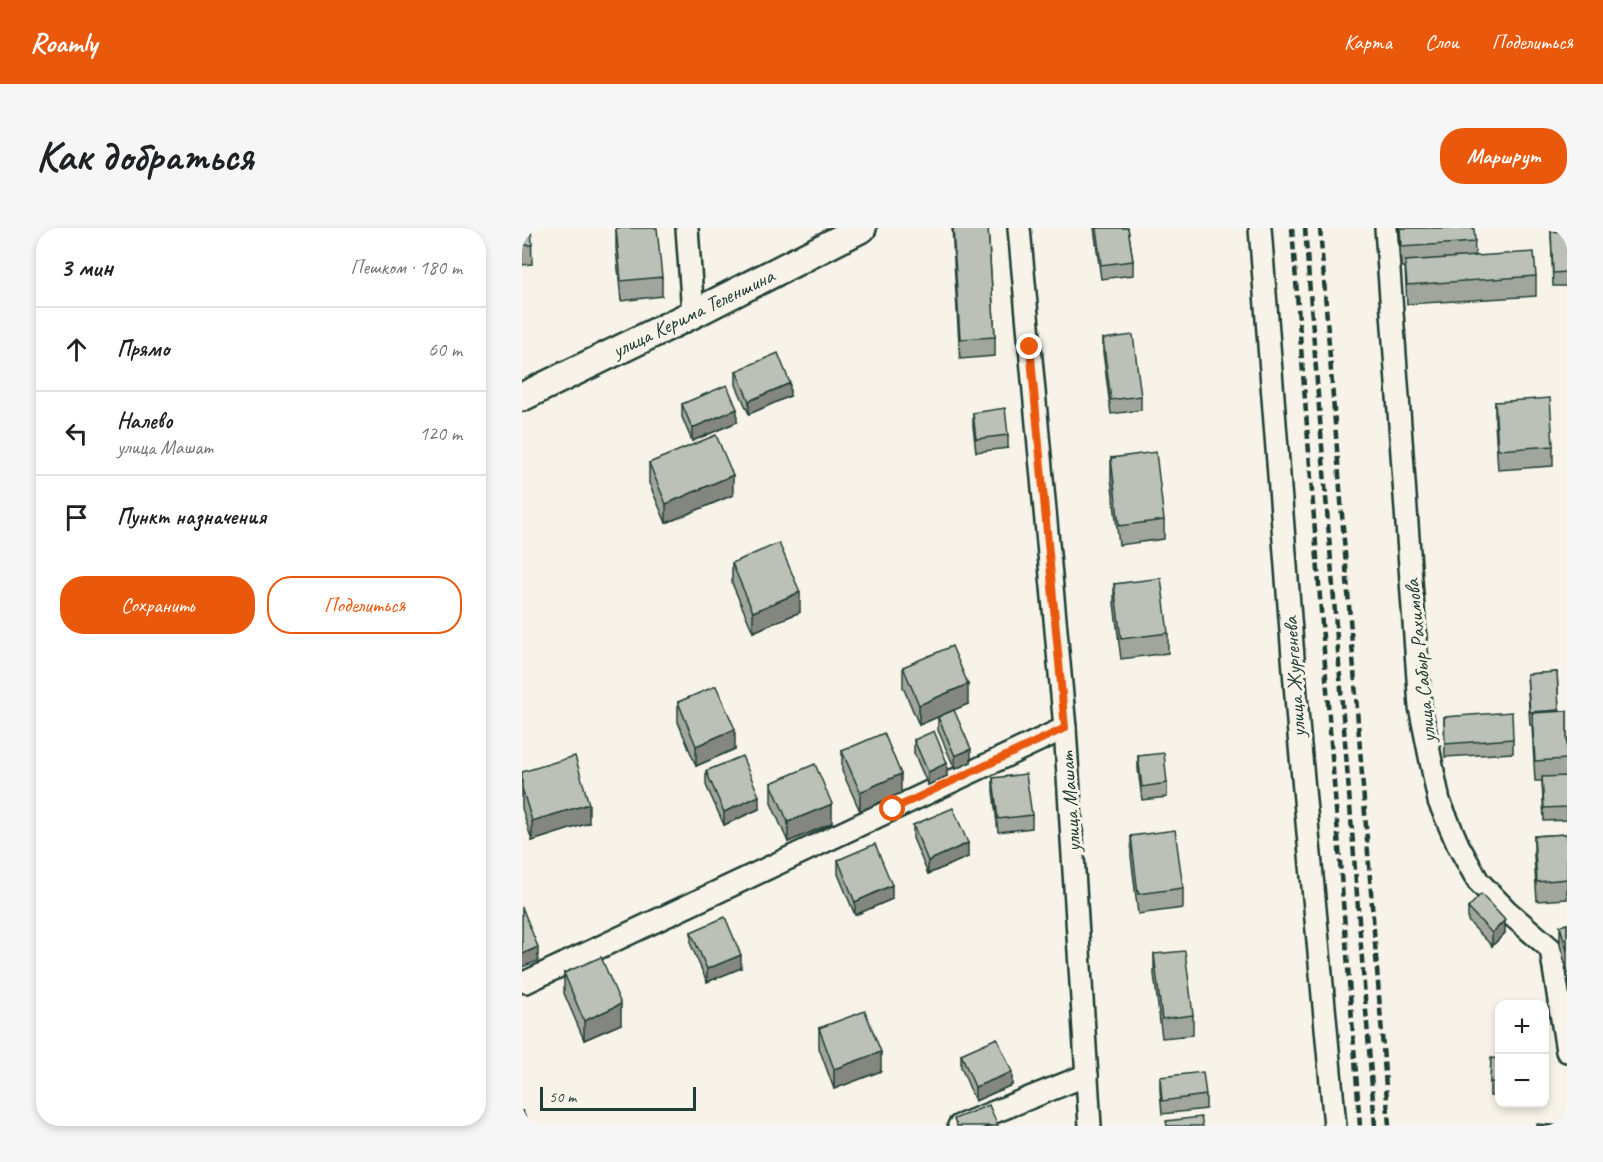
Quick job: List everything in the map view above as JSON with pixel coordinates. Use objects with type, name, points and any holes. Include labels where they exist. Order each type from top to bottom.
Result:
[{"type":"street","points":[[687,228],[693,315]]},
{"type":"street","name":"улица Керима Теленшина","points":[[522,397],[693,315],[862,228]]},
{"type":"street","name":"улица Машат","points":[[1019,228],[1065,728],[1090,1126]]},
{"type":"street","name":"улица Жургенева","points":[[1260,228],[1299,735],[1335,1126]]},
{"type":"street","name":"улица Сабыр Рахимова","points":[[1386,228],[1420,707],[1439,801],[1458,844],[1479,881],[1507,911],[1551,949],[1565,1021],[1567,1051]]},
{"type":"street","points":[[526,982],[1065,728]]},
{"type":"street","points":[[958,1126],[1087,1075]]},
{"type":"building","points":[[522,228],[531,228],[532,245],[522,245]]},
{"type":"building","points":[[616,228],[657,228],[662,277],[621,281]]},
{"type":"building","points":[[953,228],[988,228],[995,337],[960,339]]},
{"type":"building","points":[[1096,228],[1128,228],[1133,261],[1101,265]]},
{"type":"building","points":[[1400,228],[1474,228],[1475,242],[1401,247]]},
{"type":"building","points":[[1567,231],[1567,272],[1553,273],[1551,232]]},
{"type":"building","points":[[1534,252],[1536,276],[1407,285],[1405,261]]},
{"type":"building","points":[[1133,335],[1141,396],[1111,400],[1103,339]]},
{"type":"building","points":[[778,353],[790,383],[749,401],[736,371]]},
{"type":"building","points":[[727,385],[737,409],[692,428],[682,404]]},
{"type":"building","points":[[1550,398],[1553,446],[1498,450],[1495,402]]},
{"type":"building","points":[[1005,408],[1008,435],[976,439],[973,413]]},
{"type":"building","points":[[716,435],[733,475],[666,504],[649,463]]},
{"type":"building","points":[[1156,452],[1164,520],[1119,526],[1111,458]]},
{"type":"building","points":[[779,543],[800,592],[753,612],[732,563]]},
{"type":"building","points":[[1161,578],[1168,633],[1121,639],[1114,584]]},
{"type":"building","points":[[952,646],[968,684],[919,705],[903,667]]},
{"type":"building","points":[[1557,672],[1559,710],[1530,712],[1527,674]]},
{"type":"building","points":[[716,686],[735,729],[696,746],[678,702]]},
{"type":"building","points":[[954,710],[971,749],[955,756],[938,717]]},
{"type":"building","points":[[1567,711],[1567,759],[1535,761],[1532,713]]},
{"type":"building","points":[[1512,712],[1513,739],[1445,744],[1444,717]]},
{"type":"building","points":[[934,731],[947,763],[928,772],[914,740]]},
{"type":"building","points":[[884,733],[901,774],[860,792],[842,751]]},
{"type":"building","points":[[1164,753],[1167,783],[1142,787],[1138,756]]},
{"type":"building","points":[[575,756],[589,804],[532,821],[522,788],[522,772]]},
{"type":"building","points":[[742,756],[759,796],[724,812],[706,771]]},
{"type":"building","points":[[815,764],[832,804],[788,822],[771,783]]},
{"type":"building","points":[[1026,774],[1032,815],[998,819],[993,778]]},
{"type":"building","points":[[1567,776],[1567,807],[1544,808],[1542,777]]},
{"type":"building","points":[[953,808],[968,843],[928,861],[913,825]]},
{"type":"building","points":[[1175,830],[1183,888],[1138,894],[1131,836]]},
{"type":"building","points":[[1567,834],[1567,879],[1537,882],[1534,836]]},
{"type":"building","points":[[875,844],[892,885],[855,902],[838,860]]},
{"type":"building","points":[[1481,894],[1505,920],[1492,933],[1468,908]]},
{"type":"building","points":[[522,907],[538,947],[522,954]]},
{"type":"building","points":[[725,917],[741,955],[707,969],[691,932]]},
{"type":"building","points":[[1567,924],[1567,951],[1560,926]]},
{"type":"building","points":[[1185,951],[1193,1015],[1162,1019],[1154,954]]},
{"type":"building","points":[[601,957],[621,1004],[584,1021],[564,973]]},
{"type":"building","points":[[865,1011],[881,1052],[834,1069],[819,1028]]},
{"type":"building","points":[[997,1038],[1012,1072],[975,1087],[961,1054]]},
{"type":"building","points":[[1491,1058],[1495,1058],[1495,1082],[1490,1082]]},
{"type":"building","points":[[1203,1072],[1206,1095],[1162,1101],[1160,1077]]},
{"type":"building","points":[[989,1105],[998,1126],[957,1126],[954,1119]]},
{"type":"building","points":[[522,1110],[530,1126],[522,1126]]},
{"type":"building","points":[[1201,1117],[1203,1126],[1167,1126],[1166,1121]]},
{"type":"building","points":[[1537,1124],[1564,1126],[1537,1126]]},
{"type":"railway","points":[[1292,228],[1360,1126]]},
{"type":"railway","points":[[1305,228],[1375,1126]]},
{"type":"railway","points":[[1320,228],[1389,1126]]},
{"type":"route","points":[[893,809],[1065,728],[1030,347]]}]
